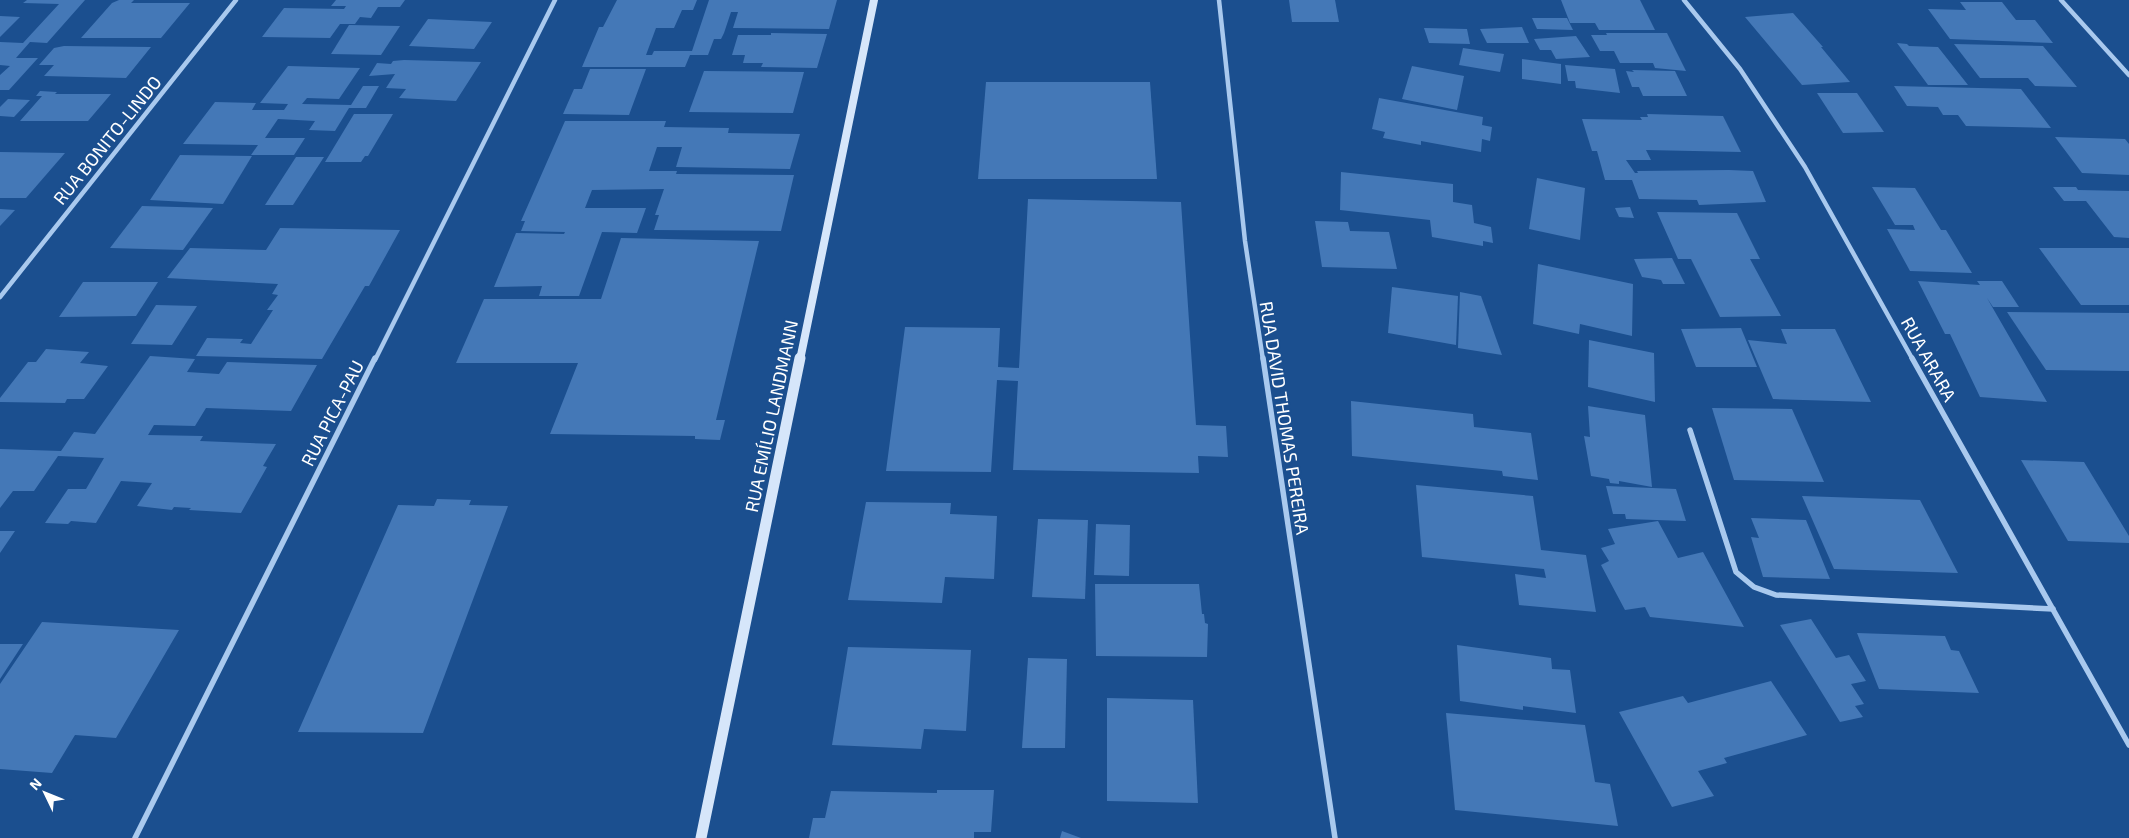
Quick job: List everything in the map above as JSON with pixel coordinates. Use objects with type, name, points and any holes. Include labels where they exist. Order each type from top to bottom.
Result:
[{"type":"street","name":"RUA BONITO-LINDO","points":[[0,297],[236,0]]},
{"type":"street","name":"RUA PICA-PAU","points":[[135,838],[555,0]]},
{"type":"street","name":"RUA EMÍLIO LANDMANN","points":[[701,838],[874,0]]},
{"type":"street","name":"RUA DAVID THOMAS PEREIRA","points":[[1219,0],[1245,241],[1335,838]]},
{"type":"street","name":"RUA ARARA","points":[[1684,0],[1740,68],[1805,167],[2129,745]]},
{"type":"street","points":[[2061,0],[2129,75]]},
{"type":"street","points":[[1690,430],[1736,572],[1754,587],[1776,595],[2053,609]]},
{"type":"building","points":[[27,0],[85,0],[47,43],[30,42],[16,58],[38,58],[9,90],[0,90],[0,75],[10,66],[0,65],[0,42],[23,43],[59,4],[23,3]]},
{"type":"building","points":[[119,0],[134,0],[131,3],[190,3],[161,38],[81,38],[112,3]]},
{"type":"building","points":[[336,0],[405,0],[400,7],[378,7],[371,18],[360,17],[355,24],[340,24],[330,38],[262,37],[284,8],[344,9],[346,6],[331,6]]},
{"type":"building","points":[[617,0],[697,0],[693,10],[682,10],[674,28],[656,28],[646,55],[652,55],[654,51],[692,51],[709,0],[837,0],[829,29],[733,28],[738,12],[731,12],[721,39],[714,39],[708,55],[690,55],[685,67],[582,67],[599,27],[603,27]]},
{"type":"building","points":[[1289,0],[1335,0],[1339,22],[1292,22]]},
{"type":"building","points":[[1561,0],[1640,0],[1655,30],[1599,30],[1595,23],[1570,23]]},
{"type":"building","points":[[1960,2],[2002,2],[2016,20],[2035,20],[2053,43],[1950,39],[1928,9],[1966,10]]},
{"type":"building","points":[[1793,13],[1850,82],[1802,85],[1745,17]]},
{"type":"building","points":[[0,16],[20,17],[0,37]]},
{"type":"building","points":[[1532,18],[1567,18],[1573,30],[1537,29]]},
{"type":"building","points":[[428,19],[492,22],[474,49],[409,46]]},
{"type":"building","points":[[349,25],[400,26],[381,55],[331,54]]},
{"type":"building","points":[[1522,27],[1529,43],[1487,43],[1480,29]]},
{"type":"building","points":[[1424,28],[1467,29],[1470,44],[1429,43]]},
{"type":"building","points":[[771,33],[827,34],[817,68],[761,67],[763,63],[743,63],[745,55],[732,55],[738,35],[771,35]]},
{"type":"building","points":[[1606,33],[1667,33],[1686,71],[1655,68],[1653,63],[1620,63],[1614,51],[1600,51],[1591,35],[1607,35]]},
{"type":"building","points":[[1576,36],[1590,57],[1556,59],[1551,50],[1540,50],[1534,39]]},
{"type":"building","points":[[1897,43],[1909,46],[1938,47],[1968,85],[1928,85]]},
{"type":"building","points":[[1954,44],[2043,46],[2077,87],[2035,86],[2028,78],[1980,78]]},
{"type":"building","points":[[64,46],[151,47],[126,78],[44,76],[54,65],[39,65],[54,48]]},
{"type":"building","points":[[1463,48],[1504,54],[1500,72],[1459,65]]},
{"type":"building","points":[[1522,59],[1561,64],[1561,84],[1522,79]]},
{"type":"building","points":[[393,61],[481,62],[456,101],[399,98],[406,89],[386,88],[395,74],[369,76],[377,63],[391,64]]},
{"type":"building","points":[[1565,65],[1615,69],[1620,93],[1576,88],[1575,81],[1568,81]]},
{"type":"building","points":[[288,66],[360,68],[339,99],[307,98],[302,104],[351,105],[363,86],[379,86],[366,108],[349,108],[335,131],[309,130],[315,121],[278,119],[265,138],[305,138],[294,155],[251,155],[258,145],[183,144],[215,102],[256,103],[252,110],[284,110],[288,104],[260,103]]},
{"type":"building","points":[[1412,66],[1464,76],[1457,110],[1402,99]]},
{"type":"building","points":[[590,69],[646,69],[629,115],[563,114],[574,89],[582,89]]},
{"type":"building","points":[[1632,70],[1675,71],[1687,96],[1643,96],[1639,87],[1632,87],[1626,71],[1634,72]]},
{"type":"building","points":[[704,71],[804,72],[793,113],[689,112]]},
{"type":"building","points":[[986,82],[1150,82],[1157,179],[978,179]]},
{"type":"building","points":[[1894,86],[2021,89],[2051,128],[1966,126],[1958,115],[1943,115],[1938,107],[1907,106]]},
{"type":"building","points":[[40,91],[57,92],[55,94],[111,94],[88,121],[20,121],[42,96],[36,96]]},
{"type":"building","points":[[1817,93],[1857,93],[1884,132],[1843,133]]},
{"type":"building","points":[[1379,98],[1483,117],[1482,125],[1492,127],[1490,141],[1482,139],[1481,152],[1421,141],[1421,145],[1383,138],[1385,132],[1372,129]]},
{"type":"building","points":[[8,99],[30,100],[14,117],[0,116],[0,107]]},
{"type":"building","points":[[354,114],[393,114],[368,156],[365,156],[361,162],[325,162]]},
{"type":"building","points":[[1647,114],[1723,116],[1741,152],[1646,150],[1651,160],[1626,160],[1635,173],[1638,173],[1637,171],[1753,171],[1766,202],[1699,205],[1697,200],[1639,199],[1632,180],[1605,180],[1597,151],[1592,151],[1582,119],[1642,120],[1640,117],[1648,117]]},
{"type":"building","points":[[565,121],[666,121],[664,127],[729,128],[728,133],[800,134],[790,169],[676,167],[682,147],[657,147],[649,171],[677,171],[676,174],[794,175],[781,231],[654,230],[659,215],[655,215],[664,189],[592,190],[585,208],[646,208],[637,233],[602,232],[579,296],[539,296],[542,286],[494,287],[516,233],[564,234],[565,232],[521,231],[525,221],[521,221]]},
{"type":"building","points":[[2055,137],[2125,139],[2129,144],[2129,175],[2082,173]]},
{"type":"building","points":[[0,152],[65,153],[26,198],[0,198]]},
{"type":"building","points":[[180,155],[252,156],[223,204],[150,200]]},
{"type":"building","points":[[296,157],[324,157],[293,205],[265,205]]},
{"type":"building","points":[[1341,172],[1453,184],[1453,202],[1472,205],[1474,223],[1491,227],[1493,243],[1483,241],[1483,246],[1432,237],[1430,220],[1340,210]]},
{"type":"building","points":[[1537,178],[1585,188],[1580,240],[1529,229]]},
{"type":"building","points":[[1872,187],[1915,188],[1941,230],[1946,230],[1972,273],[1910,271],[1887,229],[1915,230],[1913,225],[1895,225]]},
{"type":"building","points":[[2053,187],[2076,187],[2078,190],[2129,191],[2129,238],[2114,237],[2086,201],[2064,201]]},
{"type":"building","points":[[1028,199],[1181,202],[1196,425],[1226,426],[1228,457],[1198,456],[1199,473],[1013,470],[1018,381],[997,380],[991,472],[886,471],[905,327],[1000,328],[998,367],[1019,368]]},
{"type":"building","points":[[142,206],[213,208],[183,250],[110,248]]},
{"type":"building","points":[[1630,207],[1634,218],[1619,217],[1615,208]]},
{"type":"building","points":[[0,209],[15,210],[0,226]]},
{"type":"building","points":[[1657,212],[1737,213],[1760,259],[1750,259],[1781,316],[1720,317],[1691,259],[1678,259]]},
{"type":"building","points":[[1315,221],[1348,222],[1350,231],[1389,232],[1397,269],[1322,267]]},
{"type":"building","points":[[280,228],[400,230],[369,286],[365,286],[322,359],[196,356],[207,338],[243,339],[240,343],[251,344],[273,310],[267,310],[278,295],[272,294],[278,284],[167,278],[190,248],[266,250]]},
{"type":"building","points":[[621,238],[759,241],[716,420],[725,420],[720,440],[695,439],[695,436],[550,434],[578,363],[456,363],[484,299],[601,299]]},
{"type":"building","points":[[2039,248],[2129,248],[2129,305],[2081,305]]},
{"type":"building","points":[[1672,258],[1685,284],[1663,284],[1661,280],[1642,277],[1634,259]]},
{"type":"building","points":[[1538,264],[1633,284],[1632,336],[1580,324],[1579,334],[1533,324]]},
{"type":"building","points":[[1918,281],[1980,285],[1977,281],[2002,281],[2019,307],[1993,307],[1987,298],[2047,402],[1980,397],[1950,334],[1945,334]]},
{"type":"building","points":[[83,282],[158,282],[136,316],[59,317]]},
{"type":"building","points":[[1392,287],[1458,296],[1456,345],[1388,333]]},
{"type":"building","points":[[1460,292],[1481,296],[1502,355],[1458,348]]},
{"type":"building","points":[[156,305],[197,306],[172,345],[131,344]]},
{"type":"building","points":[[2007,312],[2129,313],[2129,371],[2046,370]]},
{"type":"building","points":[[1741,328],[1757,367],[1696,367],[1681,329]]},
{"type":"building","points":[[1781,329],[1835,329],[1871,402],[1773,399],[1748,340],[1787,344]]},
{"type":"building","points":[[1589,340],[1654,353],[1655,402],[1588,387]]},
{"type":"building","points":[[46,349],[89,352],[80,363],[108,366],[84,399],[67,399],[65,403],[0,402],[0,398],[28,362],[36,362]]},
{"type":"building","points":[[150,356],[195,359],[187,372],[219,374],[227,362],[317,365],[291,411],[206,408],[195,426],[154,425],[148,435],[203,436],[200,441],[276,444],[263,466],[267,467],[241,513],[189,510],[191,508],[174,507],[172,510],[137,506],[152,483],[121,481],[96,523],[71,521],[68,524],[45,523],[68,489],[86,489],[104,458],[58,456],[34,491],[13,491],[0,508],[0,449],[61,451],[74,432],[95,434]]},
{"type":"building","points":[[1351,401],[1473,414],[1474,427],[1531,433],[1538,480],[1503,476],[1502,471],[1352,456]]},
{"type":"building","points":[[1588,406],[1645,415],[1652,487],[1619,481],[1619,484],[1610,483],[1609,479],[1591,476],[1584,436],[1590,437]]},
{"type":"building","points":[[1712,408],[1792,409],[1824,482],[1734,480]]},
{"type":"building","points":[[2021,460],[2084,462],[2129,536],[2129,543],[2068,541]]},
{"type":"building","points":[[1416,485],[1533,496],[1541,550],[1586,555],[1596,612],[1519,605],[1515,574],[1546,578],[1544,569],[1422,557]]},
{"type":"building","points":[[1606,486],[1676,489],[1686,521],[1626,519],[1625,514],[1613,514]]},
{"type":"building","points":[[1802,496],[1920,500],[1958,573],[1834,569]]},
{"type":"building","points":[[437,499],[471,500],[469,505],[508,506],[423,733],[298,732],[398,505],[434,506]]},
{"type":"building","points":[[866,502],[951,503],[950,514],[997,516],[994,579],[945,577],[942,603],[848,600]]},
{"type":"building","points":[[1751,518],[1806,520],[1830,579],[1763,577],[1751,537],[1759,538]]},
{"type":"building","points":[[1038,519],[1088,520],[1085,599],[1032,597]]},
{"type":"building","points":[[1658,521],[1678,558],[1703,552],[1744,627],[1650,617],[1645,607],[1625,610],[1601,565],[1609,561],[1601,548],[1615,544],[1608,529]]},
{"type":"building","points":[[1096,524],[1130,525],[1129,576],[1094,575]]},
{"type":"building","points":[[0,531],[15,531],[0,553]]},
{"type":"building","points":[[1095,584],[1199,584],[1202,614],[1204,614],[1205,623],[1208,624],[1207,657],[1096,656]]},
{"type":"building","points":[[1811,619],[1836,658],[1849,655],[1866,681],[1851,684],[1864,704],[1855,706],[1863,717],[1840,722],[1780,625]]},
{"type":"building","points":[[42,622],[179,630],[116,738],[75,735],[52,773],[0,769],[0,684]]},
{"type":"building","points":[[1857,633],[1945,636],[1951,650],[1959,651],[1979,693],[1879,689]]},
{"type":"building","points":[[0,644],[23,644],[0,679]]},
{"type":"building","points":[[1457,645],[1551,658],[1552,669],[1570,670],[1576,713],[1523,706],[1523,710],[1460,701]]},
{"type":"building","points":[[848,647],[971,650],[966,731],[924,729],[921,749],[832,745]]},
{"type":"building","points":[[1028,658],[1067,659],[1065,748],[1022,748]]},
{"type":"building","points":[[1771,681],[1807,735],[1724,758],[1727,763],[1698,771],[1714,796],[1672,807],[1619,712],[1683,696],[1688,703]]},
{"type":"building","points":[[1107,698],[1193,700],[1198,803],[1107,801]]},
{"type":"building","points":[[1446,713],[1585,725],[1595,782],[1610,784],[1618,826],[1455,810]]},
{"type":"building","points":[[937,790],[994,790],[991,832],[974,832],[974,838],[809,838],[813,818],[825,818],[831,791],[937,793]]},
{"type":"building","points":[[1062,831],[1081,838],[1060,838]]}]
